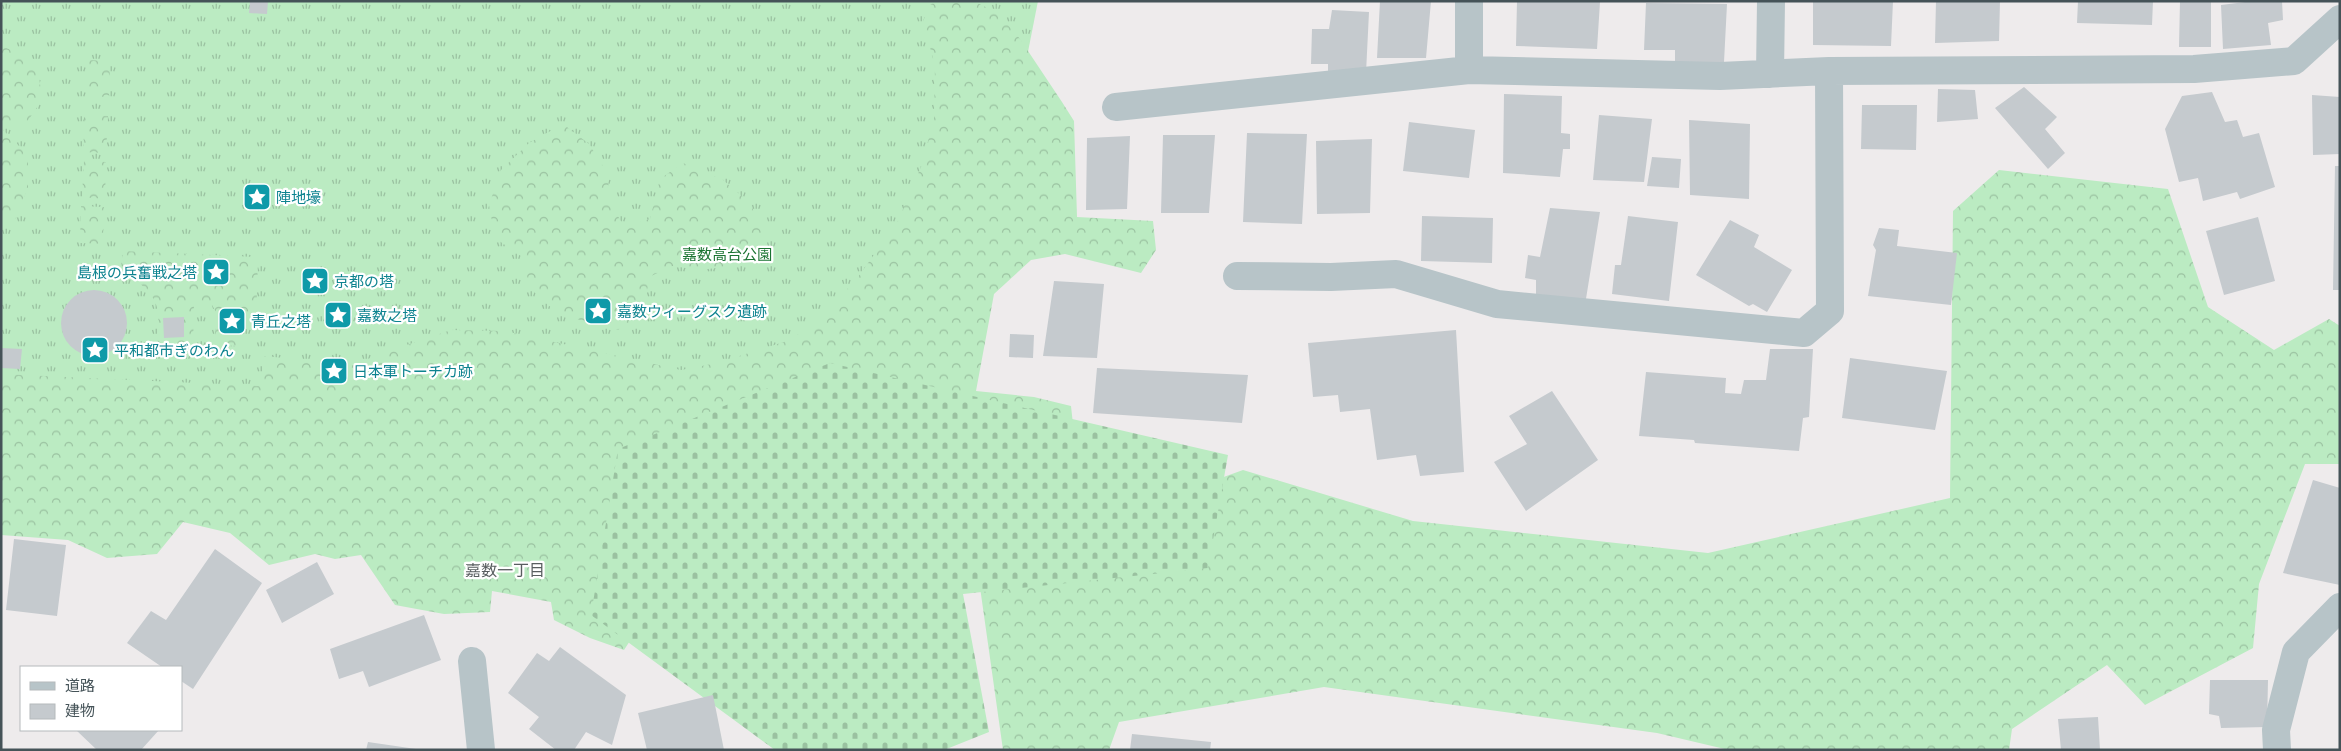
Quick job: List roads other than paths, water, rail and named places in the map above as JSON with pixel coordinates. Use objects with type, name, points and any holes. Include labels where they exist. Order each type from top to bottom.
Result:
[{"type":"street","points":[[1469,1],[1469,70]]},
{"type":"street","points":[[1770,74],[1771,1]]},
{"type":"street","points":[[1116,107],[1469,70],[1720,76],[1829,71],[2194,69],[2294,61],[2340,19]]},
{"type":"street","points":[[1237,276],[1331,277],[1396,274],[1497,304],[1804,333],[1830,311],[1829,71]]},
{"type":"street","points":[[2277,750],[2276,730],[2296,652],[2340,607]]},
{"type":"street","points":[[472,661],[481,750]]},
{"type":"place","name":"陣地壕","points":[[257,197]]},
{"type":"place","name":"島根の兵奮戦之塔","points":[[216,272]]},
{"type":"place","name":"京都の塔","points":[[315,281]]},
{"type":"place","name":"嘉数ウィーグスク遺跡","points":[[598,311]]},
{"type":"place","name":"嘉数之塔","points":[[338,315]]},
{"type":"place","name":"青丘之塔","points":[[232,321]]},
{"type":"place","name":"平和都市ぎのわん","points":[[95,350]]},
{"type":"place","name":"日本軍トーチカ跡","points":[[334,371]]},
{"type":"district","name":"嘉数一丁目","points":[[505,570]]},
{"type":"park label","name":"嘉数高台公園","points":[[727,254]]}]
